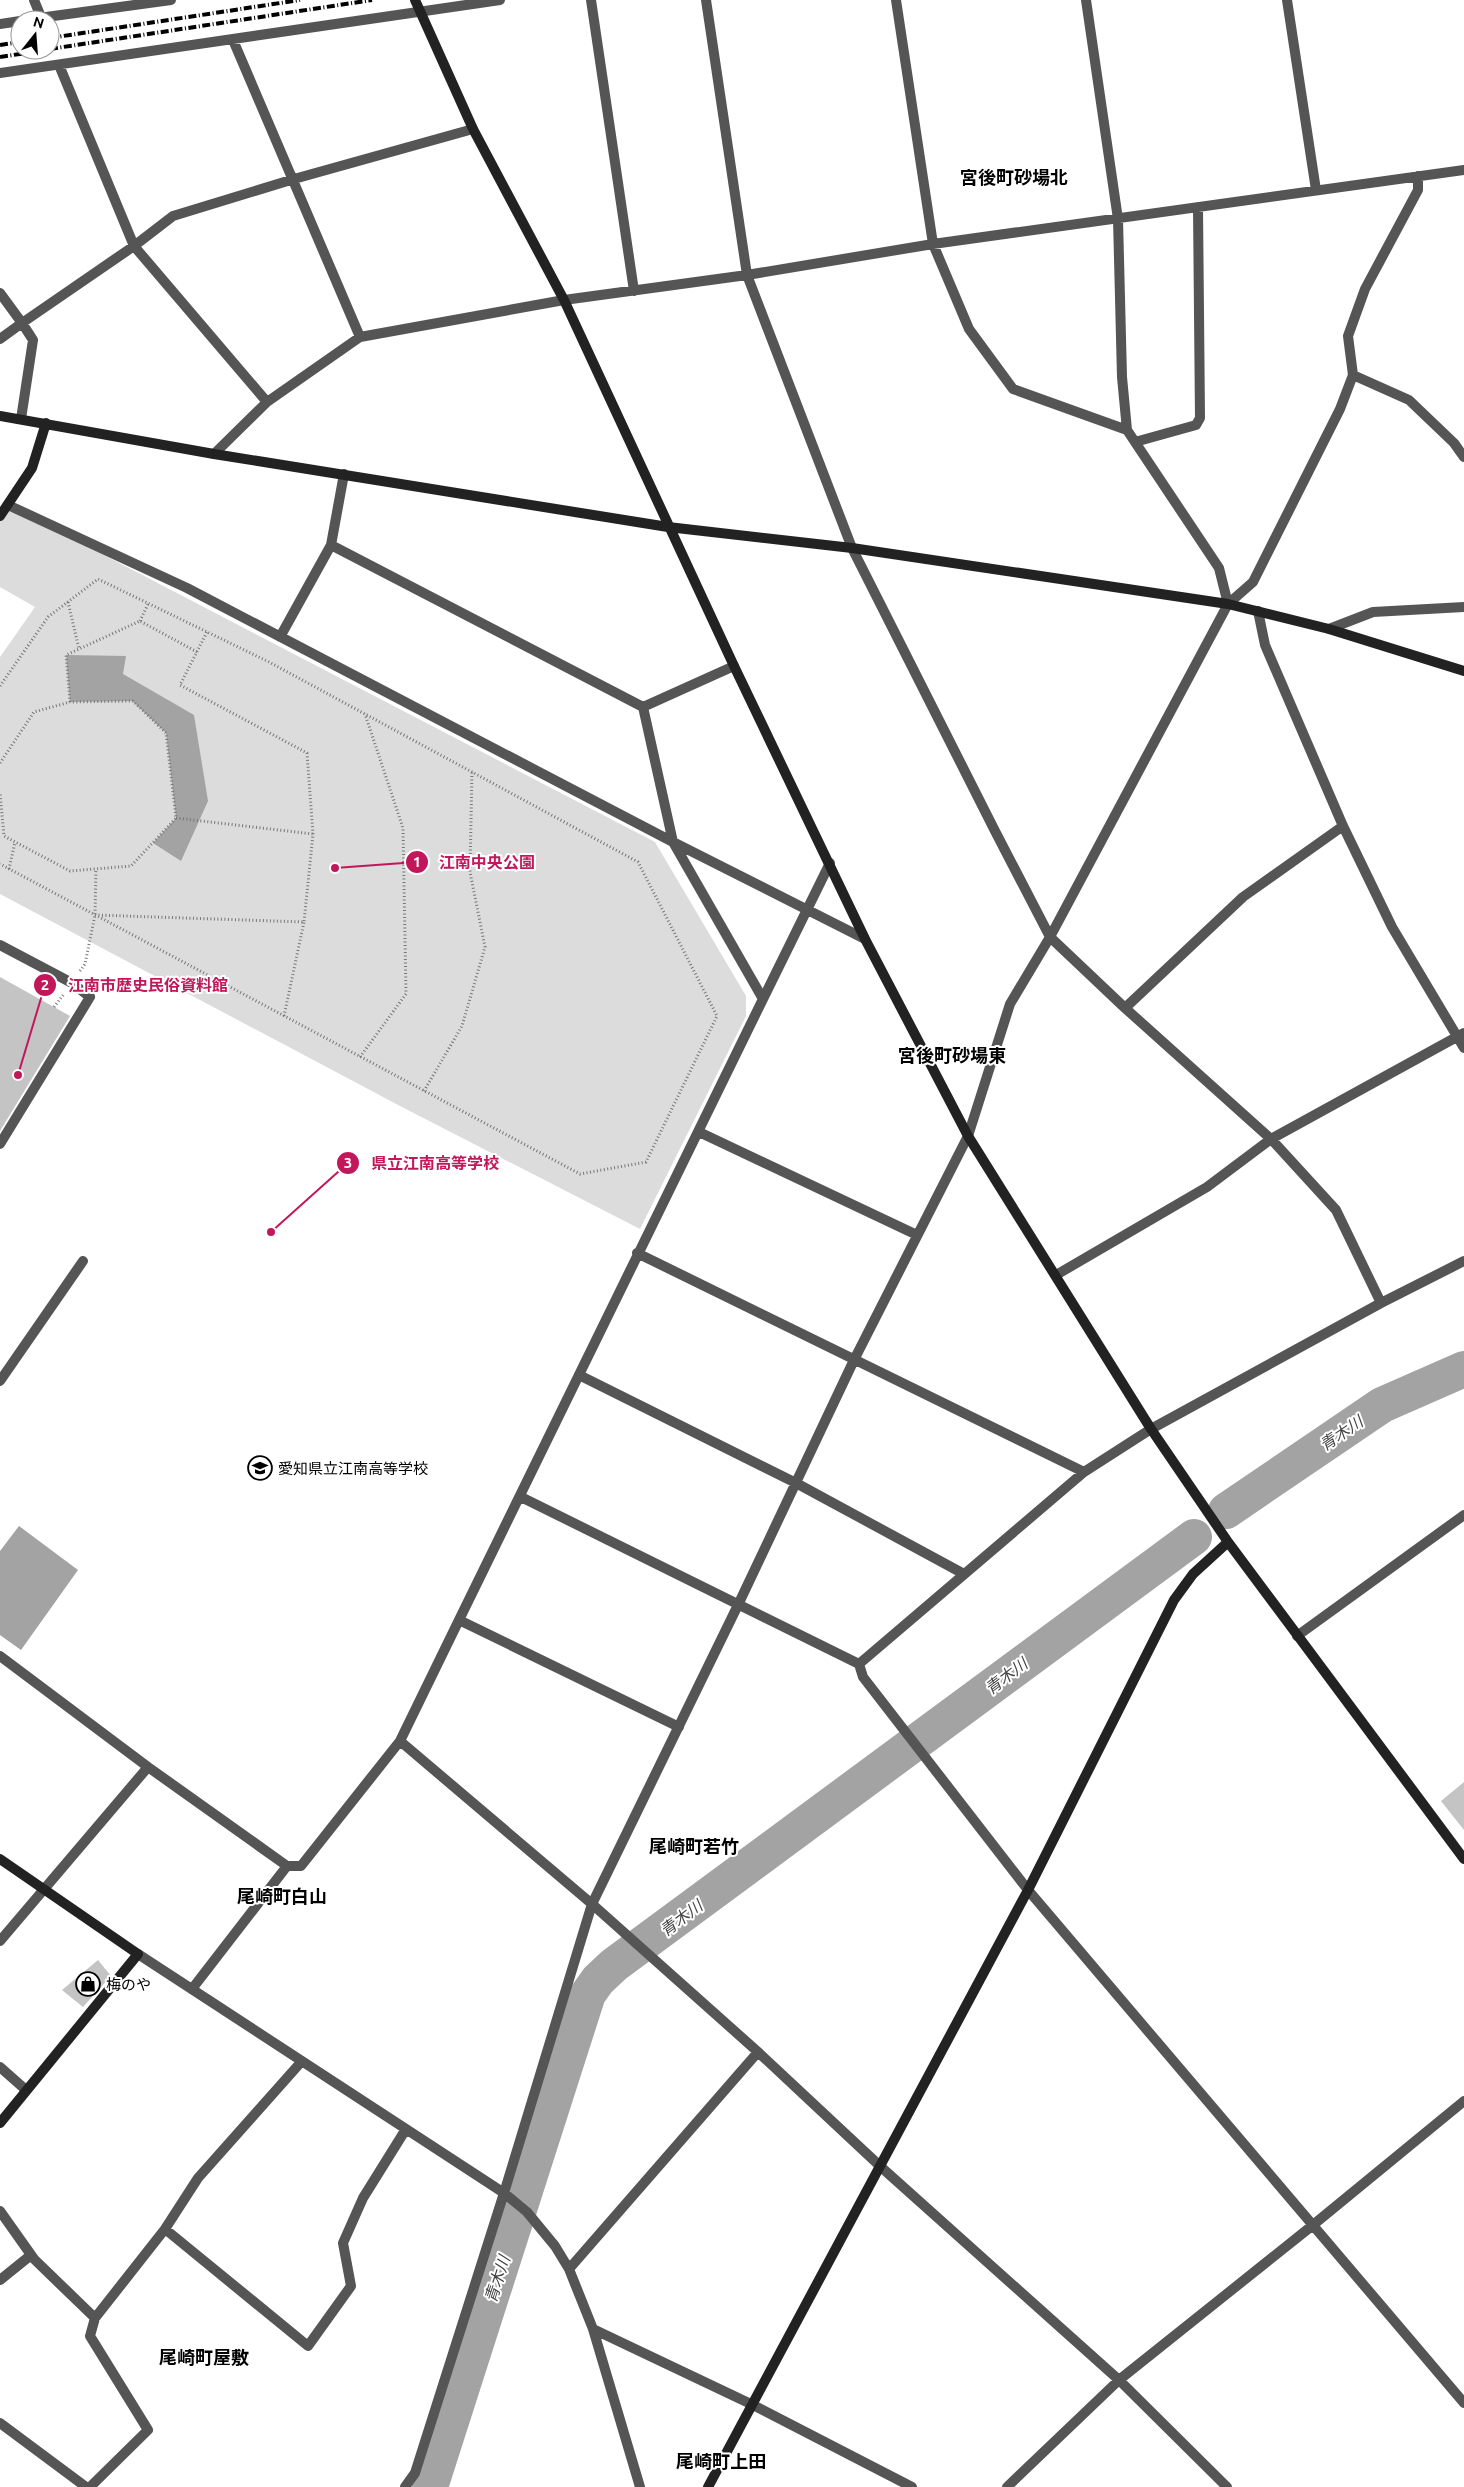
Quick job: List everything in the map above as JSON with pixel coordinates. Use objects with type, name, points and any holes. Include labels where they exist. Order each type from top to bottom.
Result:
[{"type":"street","points":[[60,15],[171,0]]},
{"type":"street","points":[[415,0],[474,129],[564,300],[668,526],[865,939],[968,1136],[1151,1430],[1228,1542],[1464,1859]]},
{"type":"street","points":[[0,73],[500,0]]},
{"type":"street","points":[[590,0],[634,291]]},
{"type":"street","points":[[706,0],[746,275],[852,548],[1050,937],[1125,1008],[1271,1138],[1336,1210],[1380,1303]]},
{"type":"street","points":[[896,0],[933,244],[969,329],[1013,389],[1127,430]]},
{"type":"street","points":[[1086,0],[1118,219],[1122,377],[1127,430],[1219,568],[1228,604]]},
{"type":"street","points":[[1286,0],[1316,190]]},
{"type":"street","points":[[233,40],[360,337]]},
{"type":"street","points":[[59,65],[134,246],[267,402]]},
{"type":"street","points":[[0,338],[134,246],[172,216],[474,129]]},
{"type":"street","points":[[214,454],[267,402],[360,337],[564,300],[746,275],[933,244],[1464,170]]},
{"type":"street","points":[[404,2487],[415,2473],[507,2196],[592,1904],[738,1605],[854,1360],[968,1136],[1010,1004],[1050,937],[1228,604],[1253,582],[1340,409],[1353,375],[1348,336],[1365,288],[1418,190],[1418,176]]},
{"type":"street","points":[[1135,442],[1196,425],[1200,418],[1198,207]]},
{"type":"street","points":[[0,293],[33,340],[21,419]]},
{"type":"street","points":[[1353,375],[1409,400],[1454,443],[1464,457]]},
{"type":"street","points":[[0,416],[214,454],[668,526],[852,548],[1228,604],[1330,629],[1464,671]]},
{"type":"street","points":[[0,516],[32,468],[46,423]]},
{"type":"street","points":[[280,637],[332,545],[344,474]]},
{"type":"street","points":[[8,505],[187,588],[673,842],[865,939]]},
{"type":"street","points":[[332,545],[643,707],[673,842],[763,999]]},
{"type":"street","points":[[1330,629],[1373,612],[1464,607]]},
{"type":"street","points":[[1258,610],[1265,646],[1343,826],[1392,927],[1461,1035],[1464,1048]]},
{"type":"street","points":[[643,707],[734,666]]},
{"type":"street","points":[[1125,1008],[1243,897],[1343,826]]},
{"type":"street","points":[[0,1656],[148,1767],[287,1866],[301,1866],[400,1741],[830,863]]},
{"type":"street","points":[[0,945],[72,983],[90,997],[0,1144]]},
{"type":"street","points":[[1056,1275],[1207,1187],[1271,1138],[1461,1035]]},
{"type":"street","points":[[699,1132],[917,1235]]},
{"type":"street","points":[[638,1253],[1084,1472]]},
{"type":"street","points":[[0,1382],[83,1261]]},
{"type":"street","points":[[859,1664],[1084,1472],[1151,1430],[1380,1303],[1464,1262]]},
{"type":"street","points":[[579,1375],[796,1482],[964,1574]]},
{"type":"street","points":[[521,1497],[859,1664],[863,1677],[1028,1890],[1464,2403]]},
{"type":"street","points":[[1297,1636],[1464,1515]]},
{"type":"street","points":[[708,2487],[1028,1890],[1174,1600],[1193,1574],[1228,1542]]},
{"type":"street","points":[[459,1620],[679,1727]]},
{"type":"street","points":[[400,1741],[592,1904],[758,2052],[881,2167],[1119,2380],[1227,2487]]},
{"type":"street","points":[[0,1940],[148,1767]]},
{"type":"street","points":[[0,1859],[138,1954],[507,2196],[527,2212],[556,2246],[569,2269],[592,2329],[640,2487]]},
{"type":"street","points":[[192,1989],[287,1866]]},
{"type":"street","points":[[0,2123],[138,1954]]},
{"type":"street","points":[[569,2269],[758,2052]]},
{"type":"street","points":[[90,2487],[148,2430],[90,2336],[95,2318],[165,2229],[198,2178],[302,2061]]},
{"type":"street","points":[[0,2067],[26,2090]]},
{"type":"street","points":[[1007,2487],[1119,2380],[1464,2101]]},
{"type":"street","points":[[165,2229],[308,2346],[351,2286],[343,2243],[363,2198],[406,2129]]},
{"type":"street","points":[[0,2210],[31,2255],[95,2318]]},
{"type":"street","points":[[0,2280],[31,2255]]},
{"type":"street","points":[[592,2329],[753,2405],[912,2487]]},
{"type":"street","points":[[0,2422],[86,2487]]},
{"type":"path","points":[[0,686],[48,617],[98,579],[207,632],[364,714],[638,862],[717,1016],[646,1162],[580,1174],[0,864]]},
{"type":"path","points":[[68,602],[79,648]]},
{"type":"path","points":[[70,702],[66,655],[140,621],[148,604]]},
{"type":"path","points":[[140,621],[197,652]]},
{"type":"path","points":[[207,632],[180,685],[307,753],[313,834],[304,922],[284,1016]]},
{"type":"path","points":[[0,763],[34,712],[70,702],[132,701],[166,733],[176,818],[132,866],[70,871],[4,836],[0,792]]},
{"type":"path","points":[[360,1057],[406,994],[404,828],[364,714]]},
{"type":"path","points":[[424,1091],[462,1026],[485,947],[470,872],[472,772]]},
{"type":"path","points":[[176,818],[313,834]]},
{"type":"path","points":[[9,869],[15,842]]},
{"type":"path","points":[[54,1007],[85,964],[95,915],[96,869]]},
{"type":"path","points":[[95,915],[304,922]]},
{"type":"shaded area","points":[[8,505],[655,842],[746,996],[746,1016],[640,1229],[400,1106],[0,894],[0,657],[35,607],[0,587],[0,516]]},
{"type":"shaded area","points":[[66,655],[126,656],[123,674],[194,715],[208,801],[181,861],[153,843],[176,818],[166,733],[132,701],[70,702]]},
{"type":"shaded area","points":[[19,1526],[78,1570],[21,1650],[0,1635],[0,1551]]},
{"type":"building","points":[[0,977],[70,1016],[0,1131]]},
{"type":"building","points":[[1464,1782],[1464,1830],[1441,1801]]},
{"type":"building","name":"梅のや","points":[[98,1960],[111,1976],[83,2007],[62,1990]]},
{"type":"waterway","name":"青木川","points":[[1226,1511],[1382,1405],[1464,1369]]},
{"type":"waterway","name":"青木川","points":[[430,2487],[588,1994],[598,1980],[614,1965],[1194,1537]]},
{"type":"railway","points":[[60,36],[300,0]]},
{"type":"railway","points":[[60,47],[372,0]]},
{"type":"railway","points":[[0,45],[10,44]]},
{"type":"railway","points":[[0,57],[10,55]]},
{"type":"place","name":"江南中央公園","points":[[335,868]]},
{"type":"place","name":"江南市歴史民俗資料館","points":[[18,1075]]},
{"type":"place","name":"県立江南高等学校","points":[[271,1232]]},
{"type":"place","name":"愛知県立江南高等学校","points":[[260,1468]]},
{"type":"place","name":"梅のや","points":[[88,1984]]},
{"type":"district","name":"宮後町砂場北","points":[[1014,177]]},
{"type":"district","name":"宮後町砂場東","points":[[952,1055]]},
{"type":"district","name":"尾崎町若竹","points":[[694,1846]]},
{"type":"district","name":"尾崎町白山","points":[[282,1896]]},
{"type":"district","name":"尾崎町屋敷","points":[[204,2357]]},
{"type":"district","name":"尾崎町上田","points":[[721,2461]]}]
